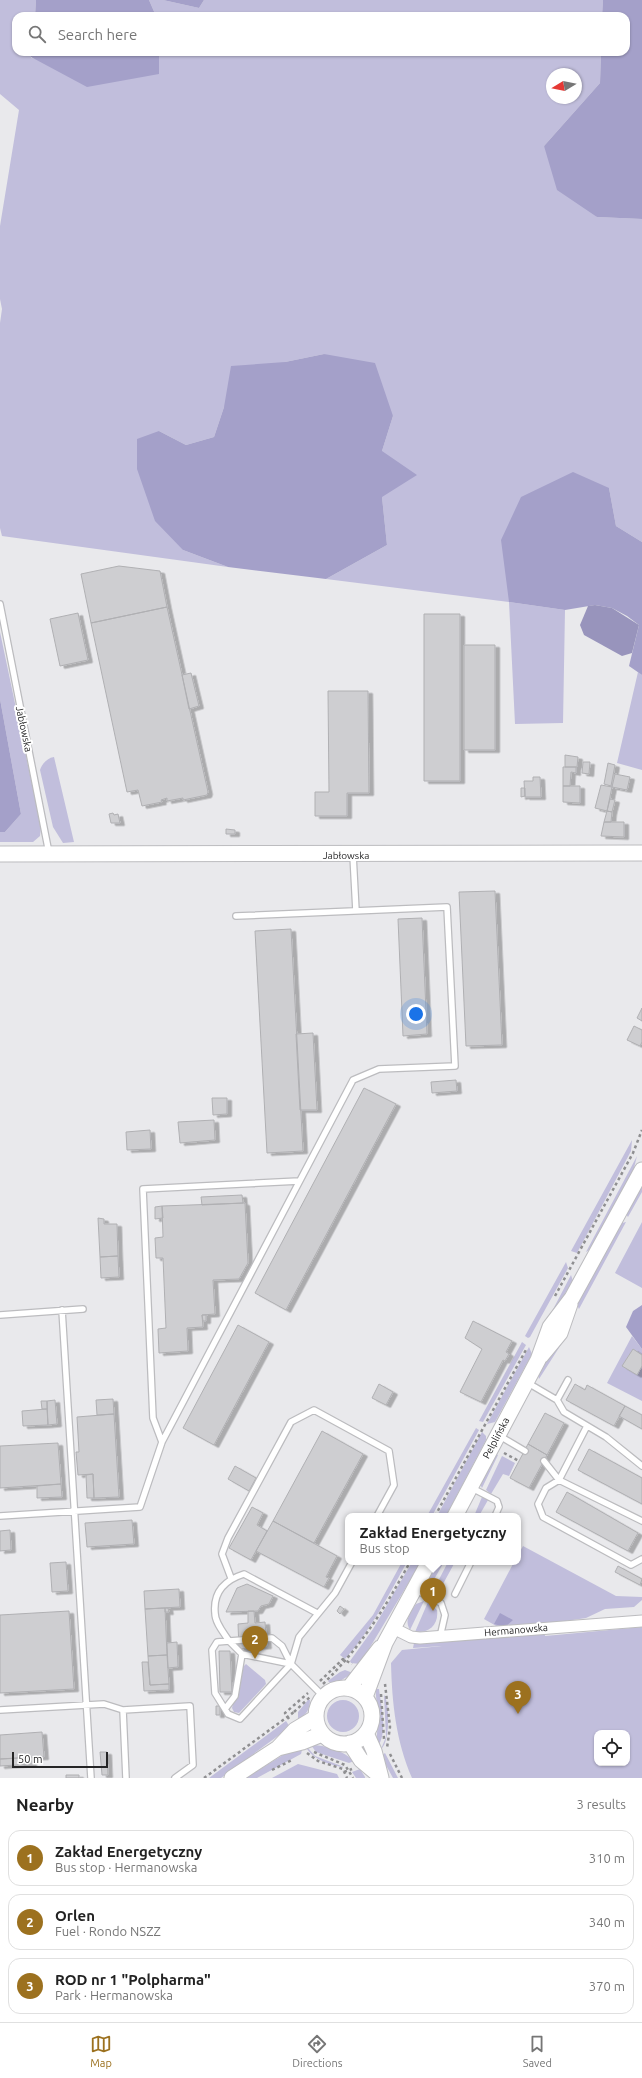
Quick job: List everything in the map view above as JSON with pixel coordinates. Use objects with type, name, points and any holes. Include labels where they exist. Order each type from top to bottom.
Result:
[{"type":"main road","name":"Jabłowska","points":[[0,854],[353,855],[642,853]]},
{"type":"main road","name":"Pelplińska","points":[[457,1513],[538,1360],[560,1333],[572,1298],[642,1170]]},
{"type":"main road","points":[[365,1697],[349,1688],[335,1689],[320,1693],[315,1718],[322,1734],[334,1742],[350,1743],[359,1740],[366,1733],[372,1719],[371,1711],[365,1697],[366,1677],[427,1565]]},
{"type":"main road","points":[[349,1688],[366,1677]]},
{"type":"main road","points":[[232,1778],[278,1748],[296,1730],[315,1718]]},
{"type":"main road","points":[[366,1733],[381,1750],[381,1777]]},
{"type":"main road","points":[[278,1748],[302,1742],[322,1734]]},
{"type":"main road","points":[[350,1743],[361,1760],[381,1777]]},
{"type":"street","name":"Hermanowska","points":[[392,1628],[411,1637],[440,1637],[642,1621]]},
{"type":"lane","name":"Jabłowska","points":[[0,604],[50,855]]},
{"type":"lane","points":[[353,855],[356,911]]},
{"type":"lane","points":[[0,1516],[140,1507],[162,1442],[353,1080],[379,1069],[455,1066],[447,907],[236,916]]},
{"type":"lane","points":[[162,1442],[153,1418],[143,1189],[299,1182]]},
{"type":"lane","points":[[0,1315],[83,1309]]},
{"type":"lane","points":[[62,1310],[91,1778]]},
{"type":"lane","points":[[557,1400],[568,1380]]},
{"type":"lane","points":[[526,1382],[557,1400],[564,1412],[606,1437],[642,1466]]},
{"type":"lane","points":[[231,1578],[222,1554],[228,1538],[291,1422],[314,1410],[389,1451],[394,1485],[379,1513]]},
{"type":"lane","points":[[587,1426],[559,1480],[546,1488],[538,1504],[543,1517],[631,1565],[642,1559]]},
{"type":"lane","points":[[498,1435],[525,1451]]},
{"type":"lane","points":[[544,1461],[559,1480],[642,1521]]},
{"type":"lane","points":[[470,1487],[497,1501],[499,1507],[496,1513]]},
{"type":"lane","points":[[320,1693],[291,1664],[282,1646],[272,1638],[217,1642],[212,1650],[215,1693],[228,1714],[240,1719],[291,1664],[299,1637],[334,1593],[350,1565]]},
{"type":"lane","points":[[455,1594],[470,1565]]},
{"type":"lane","points":[[291,1664],[242,1654],[229,1641],[215,1614],[218,1593],[231,1578],[244,1574],[317,1613]]},
{"type":"lane","points":[[414,1589],[441,1603],[445,1615],[440,1637]]},
{"type":"lane","points":[[225,1709],[235,1696],[242,1654]]},
{"type":"lane","points":[[0,1710],[104,1704],[123,1710],[190,1706],[193,1765],[175,1778]]},
{"type":"lane","points":[[123,1710],[126,1778]]},
{"type":"path","points":[[552,1302],[633,1153],[642,1130]]},
{"type":"path","points":[[437,1513],[530,1342]]},
{"type":"path","points":[[510,1456],[519,1461]]},
{"type":"path","points":[[294,1712],[320,1693],[359,1646],[388,1602],[408,1565]]},
{"type":"path","points":[[344,1664],[380,1687],[384,1734],[380,1747],[402,1778]]},
{"type":"path","points":[[305,1750],[307,1754],[318,1761],[343,1769],[347,1778]]},
{"type":"path","points":[[302,1756],[307,1754]]},
{"type":"path","points":[[270,1771],[297,1757]]},
{"type":"path","points":[[204,1778],[228,1759]]},
{"type":"path","points":[[348,1767],[361,1760]]},
{"type":"shaded area","points":[[0,0],[36,0],[35,12],[12,12],[12,56],[31,56],[31,58],[159,74],[159,56],[601,56],[600,83],[582,103],[582,68],[546,68],[546,104],[581,104],[544,146],[597,217],[642,219],[642,542],[616,526],[609,488],[509,602],[326,579],[387,545],[382,497],[382,451],[393,416],[324,354],[285,362],[224,407],[214,437],[186,445],[159,431],[183,550],[228,567],[2,536],[0,528],[0,323],[2,309],[0,299],[0,226],[19,110],[0,94]]},
{"type":"shaded area","points":[[36,0],[149,0],[154,12],[35,12]]},
{"type":"shaded area","points":[[149,0],[163,0],[199,8],[204,0],[603,0],[602,12],[154,12]]},
{"type":"shaded area","points":[[163,0],[204,0],[199,8]]},
{"type":"shaded area","points":[[603,0],[642,0],[642,219],[597,217],[557,190],[544,146],[600,83],[601,56],[630,56],[630,12],[602,12]]},
{"type":"shaded area","points":[[159,56],[159,74],[87,87],[31,57]]},
{"type":"shaded area","points":[[324,354],[375,363],[393,416],[382,451],[417,475],[382,497],[387,545],[326,579],[228,567],[183,550],[155,521],[137,469],[137,439],[159,431],[186,445],[214,437],[224,407],[231,366],[285,362]]},
{"type":"shaded area","points":[[573,472],[609,488],[616,526],[642,542],[642,675],[629,666],[639,625],[627,616],[612,608],[595,605],[565,610],[509,602],[501,540],[521,497]]},
{"type":"shaded area","points":[[509,602],[565,610],[563,723],[515,724]]},
{"type":"shaded area","points":[[595,605],[612,608],[639,625],[632,653],[622,656],[584,635],[580,625],[588,606]]},
{"type":"shaded area","points":[[0,632],[41,827],[40,836],[33,842],[0,842],[0,832],[5,832],[21,814],[0,699]]},
{"type":"shaded area","points":[[638,672],[642,675],[642,770],[617,763]]},
{"type":"shaded area","points":[[0,699],[21,814],[5,832],[0,832]]},
{"type":"shaded area","points":[[54,757],[74,842],[63,843],[53,827],[40,770],[45,762]]},
{"type":"shaded area","points":[[632,1140],[631,1151],[577,1253],[571,1251]]},
{"type":"shaded area","points":[[637,1156],[633,1172],[591,1249],[586,1252]]},
{"type":"shaded area","points":[[642,1184],[642,1192],[628,1217],[626,1214]]},
{"type":"shaded area","points":[[626,1222],[579,1309],[577,1305],[618,1227],[622,1223]]},
{"type":"shaded area","points":[[642,1222],[642,1288],[615,1273]]},
{"type":"shaded area","points":[[566,1262],[568,1268],[530,1337],[528,1338],[525,1336]]},
{"type":"shaded area","points":[[571,1275],[573,1281],[548,1320],[548,1319]]},
{"type":"shaded area","points":[[642,1305],[642,1349],[626,1327],[633,1311]]},
{"type":"shaded area","points":[[632,1336],[642,1349],[642,1401],[607,1383]]},
{"type":"shaded area","points":[[561,1338],[562,1343],[539,1379],[538,1375],[542,1365]]},
{"type":"shaded area","points":[[522,1342],[526,1345],[483,1422],[479,1421]]},
{"type":"shaded area","points":[[529,1347],[532,1354],[495,1422],[487,1424]]},
{"type":"shaded area","points":[[476,1428],[479,1430],[434,1513],[429,1513]]},
{"type":"shaded area","points":[[482,1432],[486,1436],[486,1440],[448,1513],[439,1513]]},
{"type":"shaded area","points":[[496,1454],[498,1455],[482,1488],[480,1484]]},
{"type":"shaded area","points":[[502,1456],[515,1463],[509,1476],[503,1474],[491,1494],[486,1490]]},
{"type":"shaded area","points":[[482,1497],[488,1500],[481,1513],[475,1513]]},
{"type":"shaded area","points":[[523,1546],[616,1596],[642,1597],[642,1600],[634,1607],[605,1609],[586,1618],[539,1625],[498,1627],[484,1619],[512,1565],[521,1565],[521,1550]]},
{"type":"shaded area","points":[[400,1565],[405,1565],[379,1612],[345,1659],[340,1655],[373,1615]]},
{"type":"shaded area","points":[[410,1565],[419,1565],[360,1664],[351,1663],[350,1661],[373,1629]]},
{"type":"shaded area","points":[[439,1565],[442,1565],[428,1590],[428,1579]]},
{"type":"shaded area","points":[[446,1565],[453,1565],[437,1595],[432,1593]]},
{"type":"shaded area","points":[[424,1601],[410,1630],[408,1620],[410,1614],[416,1604]]},
{"type":"shaded area","points":[[428,1602],[437,1610],[435,1624],[425,1631],[415,1632]]},
{"type":"shaded area","points":[[500,1613],[513,1620],[505,1627],[494,1624]]},
{"type":"shaded area","points":[[642,1627],[642,1778],[412,1778],[402,1750],[392,1693],[391,1663],[402,1650],[442,1646],[413,1648],[414,1643],[545,1632],[545,1636]]},
{"type":"shaded area","points":[[246,1664],[265,1680],[266,1684],[239,1713],[234,1712],[232,1708],[242,1668]]},
{"type":"shaded area","points":[[345,1670],[353,1673],[340,1681],[330,1683],[328,1681],[340,1672]]},
{"type":"shaded area","points":[[376,1689],[379,1689],[383,1718],[383,1733],[378,1746],[377,1734],[379,1714]]},
{"type":"shaded area","points":[[384,1695],[386,1699],[388,1722],[386,1739],[381,1749],[386,1737]]},
{"type":"shaded area","points":[[308,1700],[310,1700],[310,1703],[307,1712],[298,1719],[298,1712]]},
{"type":"shaded area","points":[[340,1700],[346,1700],[355,1704],[359,1716],[355,1728],[346,1732],[340,1732],[331,1728],[327,1719],[327,1713],[331,1704]]},
{"type":"shaded area","points":[[286,1721],[290,1727],[221,1778],[209,1778]]},
{"type":"shaded area","points":[[311,1745],[334,1749],[350,1757],[354,1761],[349,1763],[316,1752]]},
{"type":"shaded area","points":[[308,1748],[315,1756],[344,1767],[329,1764],[319,1759],[310,1753],[307,1749]]},
{"type":"shaded area","points":[[300,1749],[302,1750],[301,1754],[257,1778],[246,1778],[286,1753]]},
{"type":"shaded area","points":[[385,1753],[398,1778],[393,1778],[381,1756]]},
{"type":"shaded area","points":[[298,1764],[337,1774],[339,1778],[272,1778]]},
{"type":"shaded area","points":[[360,1769],[365,1778],[356,1778],[352,1772]]},
{"type":"building","points":[[119,566],[160,571],[167,607],[91,623],[81,574]]},
{"type":"building","points":[[167,607],[208,792],[207,795],[183,800],[183,798],[167,801],[167,798],[161,800],[162,802],[142,806],[138,790],[127,792],[91,623]]},
{"type":"building","points":[[78,613],[88,660],[60,666],[50,619]]},
{"type":"building","points":[[424,614],[460,614],[460,781],[424,781]]},
{"type":"building","points":[[464,645],[495,645],[495,750],[464,750]]},
{"type":"building","points":[[191,673],[199,706],[189,709],[182,675]]},
{"type":"building","points":[[328,691],[368,691],[369,793],[347,793],[347,816],[315,816],[315,792],[329,792]]},
{"type":"building","points":[[565,755],[578,757],[577,767],[565,767]]},
{"type":"building","points":[[583,762],[590,762],[589,774],[582,773]]},
{"type":"building","points":[[608,763],[615,765],[611,786],[604,784]]},
{"type":"building","points":[[563,767],[576,767],[576,773],[571,772],[570,786],[563,786]]},
{"type":"building","points":[[615,774],[630,777],[627,790],[612,787]]},
{"type":"building","points":[[533,777],[540,777],[541,797],[525,797],[524,781],[533,781]]},
{"type":"building","points":[[601,785],[612,787],[607,811],[595,808]]},
{"type":"building","points":[[563,786],[580,786],[580,803],[563,802]]},
{"type":"building","points":[[521,788],[525,788],[525,796],[521,797]]},
{"type":"building","points":[[610,799],[615,800],[612,812],[607,811]]},
{"type":"building","points":[[607,811],[612,812],[611,822],[604,822]]},
{"type":"building","points":[[113,813],[114,815],[118,814],[120,823],[111,823],[109,814]]},
{"type":"building","points":[[604,822],[624,822],[624,837],[601,836]]},
{"type":"building","points":[[226,829],[235,830],[235,834],[226,834]]},
{"type":"building","points":[[495,891],[502,1045],[466,1046],[459,892]]},
{"type":"building","points":[[422,918],[427,1034],[403,1036],[398,919]]},
{"type":"building","points":[[291,929],[303,1151],[267,1153],[255,931]]},
{"type":"building","points":[[642,1008],[642,1021],[637,1018]]},
{"type":"building","points":[[634,1026],[642,1030],[642,1042],[640,1046],[627,1040]]},
{"type":"building","points":[[313,1033],[317,1110],[300,1110],[296,1034]]},
{"type":"building","points":[[456,1080],[457,1091],[432,1093],[431,1082]]},
{"type":"building","points":[[364,1088],[396,1104],[286,1310],[255,1293]]},
{"type":"building","points":[[212,1098],[227,1098],[227,1114],[213,1115]]},
{"type":"building","points":[[214,1120],[215,1140],[180,1143],[178,1122]]},
{"type":"building","points":[[150,1130],[151,1149],[127,1150],[126,1132]]},
{"type":"building","points":[[242,1195],[243,1203],[202,1205],[201,1197]]},
{"type":"building","points":[[245,1203],[248,1263],[239,1279],[213,1280],[215,1314],[202,1315],[203,1327],[187,1328],[188,1351],[159,1353],[158,1329],[166,1328],[163,1258],[156,1258],[155,1238],[163,1237],[162,1206]]},
{"type":"building","points":[[162,1206],[163,1218],[155,1219],[155,1207]]},
{"type":"building","points":[[98,1218],[104,1219],[104,1224],[117,1224],[118,1256],[100,1257]]},
{"type":"building","points":[[118,1256],[119,1277],[101,1278],[100,1257]]},
{"type":"building","points":[[202,1315],[206,1315],[206,1321],[203,1321]]},
{"type":"building","points":[[473,1321],[512,1341],[506,1352],[509,1354],[505,1361],[503,1360],[481,1402],[460,1392],[482,1349],[465,1338]]},
{"type":"building","points":[[238,1325],[269,1342],[214,1445],[183,1428]]},
{"type":"building","points":[[633,1349],[642,1355],[642,1366],[637,1375],[622,1366]]},
{"type":"building","points":[[379,1384],[393,1392],[386,1405],[372,1398]]},
{"type":"building","points":[[575,1384],[585,1390],[587,1385],[625,1406],[614,1426],[566,1400]]},
{"type":"building","points":[[113,1399],[114,1414],[97,1415],[96,1400]]},
{"type":"building","points":[[55,1400],[57,1424],[48,1425],[47,1401]]},
{"type":"building","points":[[41,1401],[47,1401],[47,1409],[42,1409]]},
{"type":"building","points":[[625,1406],[642,1415],[642,1429],[619,1416]]},
{"type":"building","points":[[47,1409],[48,1425],[23,1426],[22,1411]]},
{"type":"building","points":[[545,1413],[564,1423],[547,1455],[528,1444]]},
{"type":"building","points":[[114,1414],[119,1497],[94,1498],[93,1474],[78,1475],[76,1452],[79,1452],[77,1417]]},
{"type":"building","points":[[322,1431],[363,1454],[314,1543],[273,1521]]},
{"type":"building","points":[[58,1443],[61,1484],[0,1488],[0,1446]]},
{"type":"building","points":[[528,1444],[547,1455],[529,1488],[510,1478]]},
{"type":"building","points":[[589,1449],[642,1478],[642,1504],[578,1470]]},
{"type":"building","points":[[235,1466],[256,1478],[249,1491],[228,1479]]},
{"type":"building","points":[[93,1474],[94,1498],[87,1498],[86,1475]]},
{"type":"building","points":[[61,1484],[62,1497],[37,1498],[37,1486]]},
{"type":"building","points":[[567,1492],[638,1533],[628,1551],[556,1512]]},
{"type":"building","points":[[252,1507],[263,1513],[257,1525],[267,1531],[251,1560],[229,1548]]},
{"type":"building","points":[[132,1520],[134,1544],[87,1547],[85,1523]]},
{"type":"building","points":[[273,1521],[337,1556],[326,1577],[329,1578],[324,1587],[256,1551]]},
{"type":"building","points":[[10,1530],[11,1550],[0,1551],[0,1531]]},
{"type":"building","points":[[66,1562],[68,1591],[52,1592],[50,1563]]},
{"type":"building","points":[[618,1566],[642,1579],[640,1585],[615,1572]]},
{"type":"building","points":[[247,1584],[273,1596],[269,1604],[261,1606],[258,1611],[226,1612],[237,1588]]},
{"type":"building","points":[[179,1589],[180,1607],[145,1609],[144,1591]]},
{"type":"building","points":[[340,1606],[344,1609],[340,1614],[337,1611]]},
{"type":"building","points":[[165,1608],[168,1608],[169,1612],[165,1612]]},
{"type":"building","points":[[165,1608],[167,1655],[148,1656],[145,1609]]},
{"type":"building","points":[[69,1611],[74,1689],[0,1693],[0,1615]]},
{"type":"building","points":[[248,1611],[254,1611],[255,1623],[265,1622],[267,1646],[239,1649],[238,1624],[248,1623]]},
{"type":"building","points":[[177,1642],[178,1667],[168,1668],[167,1643]]},
{"type":"building","points":[[219,1651],[230,1651],[232,1692],[220,1692]]},
{"type":"building","points":[[167,1655],[169,1684],[150,1685],[148,1656]]},
{"type":"building","points":[[142,1662],[148,1662],[150,1685],[169,1684],[169,1690],[144,1691]]},
{"type":"building","points":[[216,1706],[220,1706],[220,1715],[216,1715]]},
{"type":"building","points":[[42,1732],[44,1757],[0,1759],[0,1735]]},
{"type":"building","points":[[100,1752],[107,1752],[108,1775],[102,1775]]},
{"type":"building","points":[[32,1757],[32,1764],[0,1766],[0,1759]]},
{"type":"building","points":[[66,1775],[79,1775],[79,1778],[66,1778]]},
{"type":"place","name":"Zakład Energetyczny","points":[[433,1611]]},
{"type":"place","name":"Orlen","points":[[255,1659]]},
{"type":"place","name":"ROD nr 1 \"Polpharma\"","points":[[518,1714]]}]
